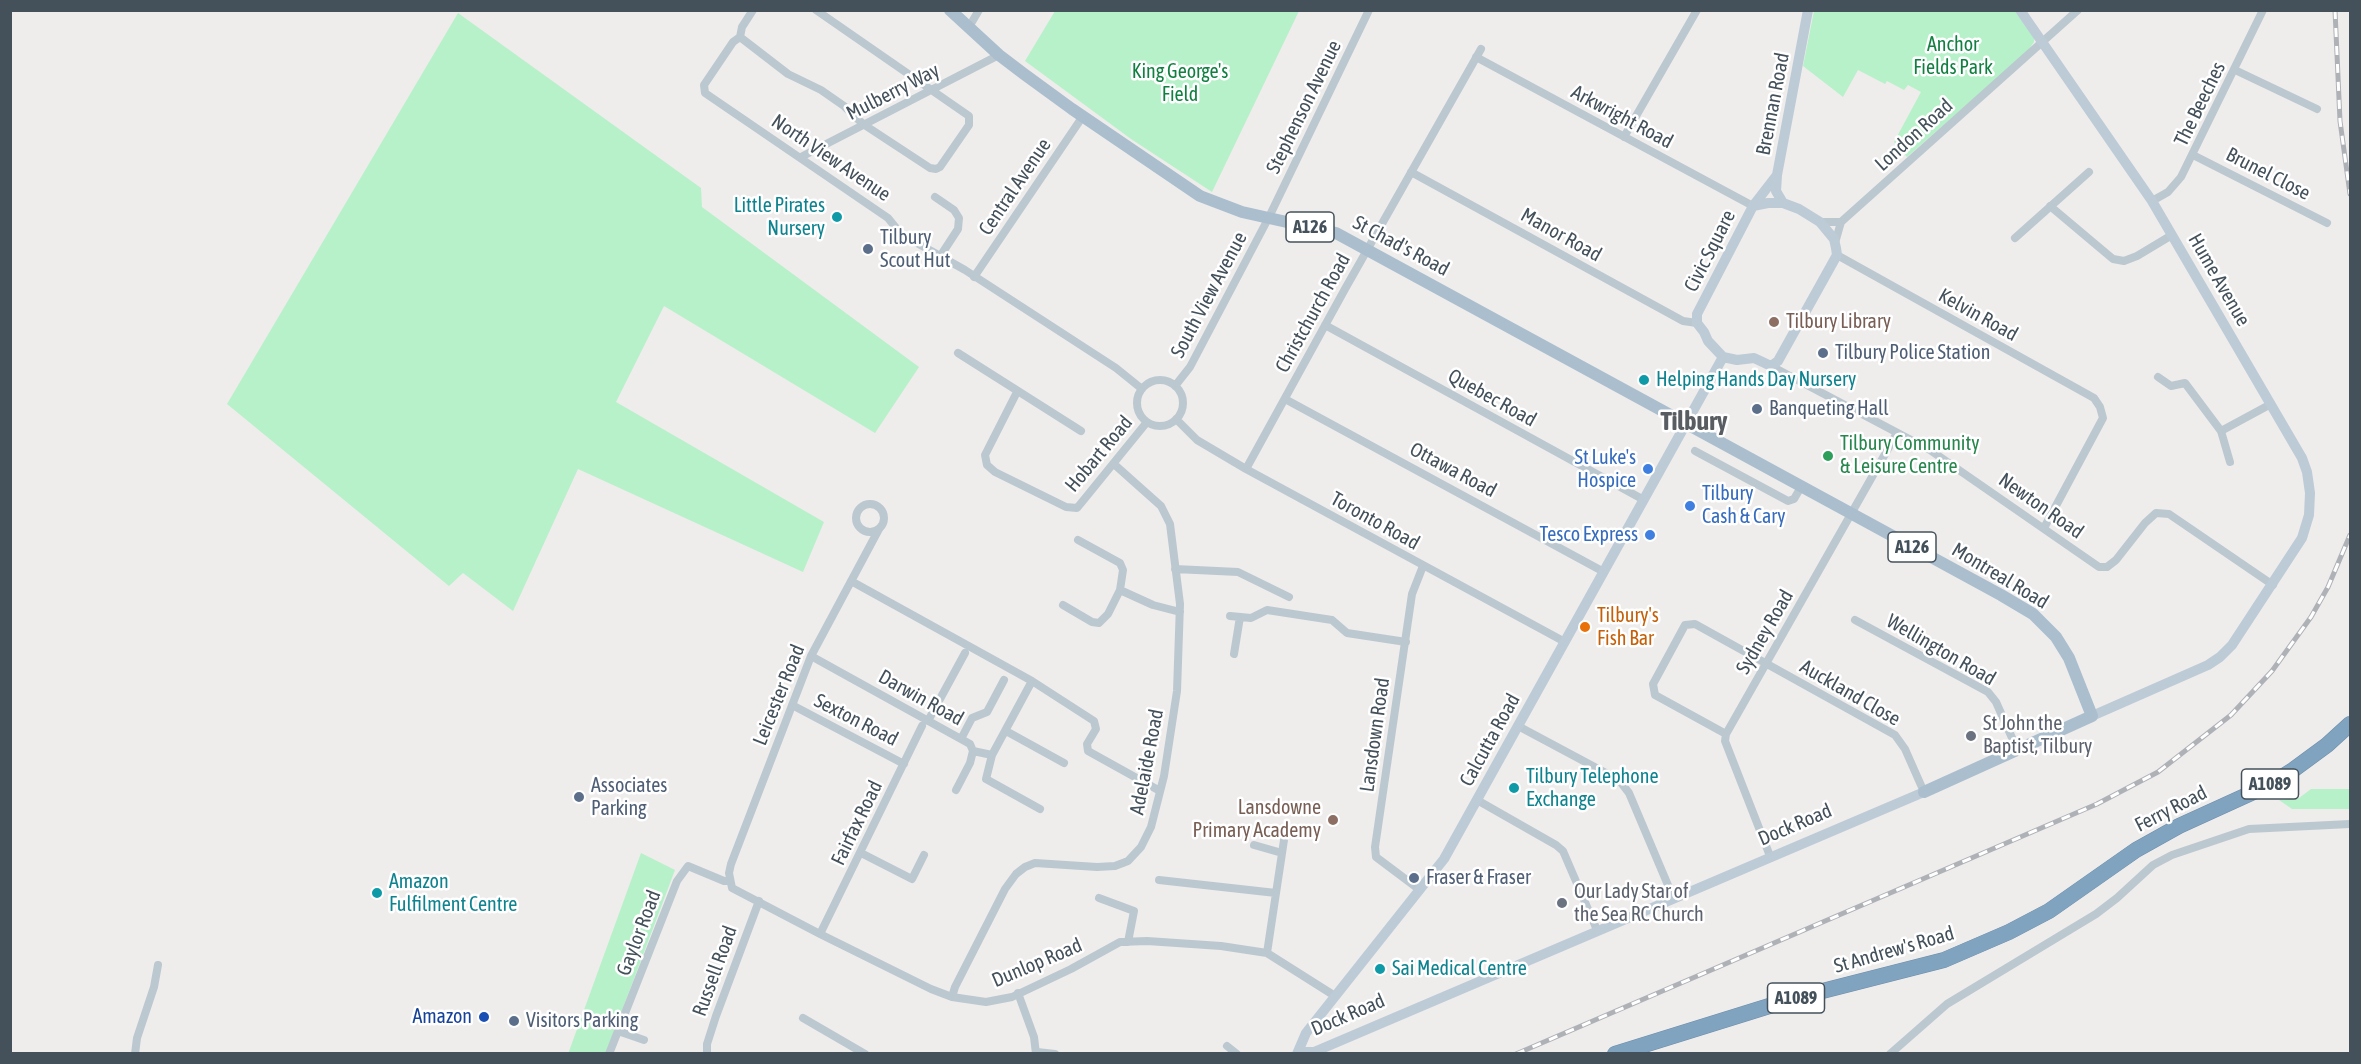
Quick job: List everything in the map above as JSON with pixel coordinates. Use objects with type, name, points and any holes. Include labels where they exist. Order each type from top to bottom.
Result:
[{"type":"highway","name":"Ferry Road","points":[[2009,933],[2049,911],[2145,845],[2179,826],[2269,785],[2294,770],[2350,724]]},
{"type":"highway","name":"St Andrew's Road","points":[[1615,1053],[1796,998],[1944,960],[2009,933]]},
{"type":"main road","name":"St Chad's Road","points":[[950,10],[999,55],[1083,116],[1200,195],[1223,206],[1336,232],[1686,424]]},
{"type":"main road","name":"Montreal Road","points":[[1686,424],[2033,614],[2056,637],[2069,658],[2092,716]]},
{"type":"main road","name":"Dock Road","points":[[1923,792],[2092,716]]},
{"type":"street","points":[[753,10],[742,27],[741,37],[797,80],[814,86],[844,105],[863,124],[930,168],[936,169],[969,125],[971,119],[967,113],[816,10]]},
{"type":"street","points":[[969,27],[979,10]]},
{"type":"street","name":"Stephenson Avenue","points":[[1269,218],[1369,10]]},
{"type":"street","points":[[1624,137],[1696,10]]},
{"type":"street","name":"Brennan Road","points":[[1783,203],[1776,190],[1777,175],[1808,10]]},
{"type":"street","name":"Hume Avenue","points":[[2020,10],[2152,201],[2302,458],[2310,493],[2309,514],[2302,538],[2272,585]]},
{"type":"street","name":"London Road","points":[[1841,222],[2078,10]]},
{"type":"street","name":"The Beeches","points":[[2152,201],[2168,192],[2181,177],[2263,10]]},
{"type":"street","name":"North View Avenue","points":[[741,37],[734,42],[704,86],[704,90],[888,218],[901,234],[941,255],[1116,368],[1142,389]]},
{"type":"street","name":"Christchurch Road","points":[[1246,469],[1367,249],[1481,49]]},
{"type":"street","name":"Mulberry Way","points":[[801,157],[999,55]]},
{"type":"street","name":"Arkwright Road","points":[[1476,57],[1753,206]]},
{"type":"street","points":[[2235,70],[2317,109]]},
{"type":"street","name":"Central Avenue","points":[[974,277],[1083,116]]},
{"type":"street","name":"Brunel Close","points":[[2193,155],[2327,223]]},
{"type":"street","name":"Manor Road","points":[[1412,172],[1683,321],[1697,323]]},
{"type":"street","points":[[2015,238],[2089,172]]},
{"type":"street","points":[[1753,206],[1777,175]]},
{"type":"street","points":[[935,197],[954,210],[959,218],[958,229],[941,255]]},
{"type":"street","points":[[1783,203],[1799,209],[1820,222],[1836,249]]},
{"type":"street","name":"Civic Square","points":[[1723,357],[1714,350],[1697,323],[1697,314],[1753,206],[1783,203]]},
{"type":"street","points":[[2050,206],[2113,259],[2124,261],[2137,256],[2172,235]]},
{"type":"street","name":"South View Avenue","points":[[1175,386],[1190,367],[1269,218]]},
{"type":"street","points":[[1686,424],[1723,357],[1737,360],[1754,358],[1771,366],[1778,362],[1836,249],[1841,222],[1820,222]]},
{"type":"street","name":"Kelvin Road","points":[[1836,249],[2094,398],[2103,418],[2044,528]]},
{"type":"street","name":"Quebec Road","points":[[1325,325],[1644,500]]},
{"type":"street","name":"Hobart Road","points":[[958,353],[1081,431]]},
{"type":"street","name":"Newton Road","points":[[1771,366],[1930,450],[2099,567],[2108,567],[2116,560],[2145,523],[2156,513],[2169,514],[2272,585]]},
{"type":"street","points":[[2158,377],[2171,386],[2185,382],[2221,430],[2230,462]]},
{"type":"street","points":[[1163,380],[1175,386],[1183,405],[1176,419],[1163,426],[1147,422],[1139,413],[1137,405],[1142,389],[1156,381],[1163,380]]},
{"type":"street","name":"Hobart Road","points":[[1017,392],[985,455],[987,465],[995,472],[1066,507],[1077,508],[1115,465],[1147,422]]},
{"type":"street","name":"Ottawa Road","points":[[1285,399],[1604,572]]},
{"type":"street","points":[[2221,430],[2271,404]]},
{"type":"street","name":"Toronto Road","points":[[1176,419],[1197,440],[1246,469],[1565,642]]},
{"type":"street","name":"Calcutta Road","points":[[1298,1053],[1306,1033],[1444,859],[1686,424]]},
{"type":"street","name":"Sydney Road","points":[[1726,734],[1897,433]]},
{"type":"street","points":[[1695,451],[1788,501],[1794,500],[1801,487]]},
{"type":"street","name":"Adelaide Road","points":[[952,997],[1005,889],[1024,867],[1035,863],[1115,866],[1128,861],[1141,847],[1151,827],[1160,791],[1177,691],[1180,612],[1170,524],[1161,506],[1115,465]]},
{"type":"street","name":"Leicester Road","points":[[729,881],[731,864],[811,656],[879,529]]},
{"type":"street","points":[[1063,605],[1092,622],[1099,623],[1105,618],[1120,590],[1123,570],[1120,562],[1078,540]]},
{"type":"street","name":"Lansdown Road","points":[[1420,890],[1376,858],[1375,847],[1412,594],[1423,566]]},
{"type":"street","points":[[1175,569],[1238,572],[1289,597]]},
{"type":"street","points":[[851,581],[1032,681],[1094,721],[1095,729],[1087,744],[1088,751],[1160,791]]},
{"type":"street","name":"Dock Road","points":[[2092,716],[2208,665],[2220,657],[2232,645],[2272,585]]},
{"type":"street","points":[[1120,590],[1153,605],[1180,612]]},
{"type":"street","points":[[1230,616],[1251,618],[1267,610],[1332,620],[1347,633],[1406,642]]},
{"type":"street","points":[[1234,654],[1240,617]]},
{"type":"street","name":"Wellington Road","points":[[1856,620],[1988,692],[1996,702],[2017,749]]},
{"type":"street","name":"Auckland Close","points":[[1726,734],[1655,695],[1653,684],[1685,625],[1695,624],[1895,735],[1905,749],[1923,792]]},
{"type":"street","name":"Fairfax Road","points":[[820,934],[904,764],[965,653]]},
{"type":"street","name":"Darwin Road","points":[[811,656],[925,724],[970,744],[973,751],[970,763],[956,790]]},
{"type":"street","points":[[961,739],[972,718],[987,711],[1004,680]]},
{"type":"street","points":[[1032,681],[992,755],[986,779],[1040,809]]},
{"type":"street","name":"Sexton Road","points":[[792,705],[904,764]]},
{"type":"street","points":[[1518,726],[1619,780],[1629,793],[1673,897]]},
{"type":"street","points":[[1006,731],[1064,763]]},
{"type":"street","points":[[1726,734],[1725,741],[1770,856]]},
{"type":"street","points":[[973,751],[992,755]]},
{"type":"street","name":"Dock Road","points":[[1298,1053],[1314,1052],[1923,792]]},
{"type":"street","points":[[1478,800],[1563,851],[1597,930]]},
{"type":"street","points":[[1890,1053],[1947,1004],[2096,914],[2153,866],[2172,855],[2249,829],[2350,824]]},
{"type":"street","points":[[1268,953],[1284,840]]},
{"type":"street","points":[[1254,845],[1282,853]]},
{"type":"street","points":[[861,853],[912,879],[924,855]]},
{"type":"street","name":"Gaylor Road","points":[[618,1030],[677,880],[688,866],[729,881]]},
{"type":"street","points":[[1160,880],[1276,893]]},
{"type":"street","name":"Dunlop Road","points":[[729,881],[732,888],[820,934],[931,989],[952,997],[986,1002],[1018,993],[1071,969],[1120,942],[1147,941],[1221,946],[1268,953],[1335,996]]},
{"type":"street","points":[[1099,898],[1134,911],[1128,942]]},
{"type":"street","name":"Russell Road","points":[[707,1053],[707,1044],[716,1016],[759,901]]},
{"type":"street","points":[[135,1053],[137,1038],[154,987],[158,965]]},
{"type":"street","points":[[1018,993],[1034,1037],[1036,1053],[1055,1053]]},
{"type":"street","points":[[803,1018],[865,1053]]},
{"type":"street","points":[[609,1053],[618,1030],[644,1040]]},
{"type":"street","points":[[1227,1046],[1237,1053]]},
{"type":"green space","name":"King George's Field","points":[[1055,11],[1299,11],[1212,192],[1131,139],[1025,61]]},
{"type":"green space","name":"Anchor Fields Park","points":[[1814,11],[2015,11],[2034,38],[2034,42],[2027,52],[1907,157],[1894,142],[1921,92],[1908,85],[1904,90],[1887,81],[1885,84],[1858,70],[1843,97],[1803,66]]},
{"type":"green space","points":[[458,13],[701,188],[702,207],[919,367],[875,433],[664,306],[616,402],[824,522],[803,572],[578,469],[513,611],[463,573],[449,586],[227,404]]},
{"type":"green space","points":[[2311,789],[2350,789],[2350,809],[2292,809],[2279,800],[2299,798]]},
{"type":"green space","points":[[641,853],[675,870],[606,1053],[568,1054]]},
{"type":"railway","points":[[2335,10],[2340,121],[2350,194]]},
{"type":"railway","points":[[1516,1054],[2097,804],[2158,772],[2231,715],[2272,671],[2311,617],[2328,587],[2350,535]]},
{"type":"place","name":"Little Pirates Nursery","points":[[837,217]]},
{"type":"place","name":"Tilbury Scout Hut","points":[[868,249]]},
{"type":"place","name":"Tilbury Library","points":[[1774,322]]},
{"type":"place","name":"Tilbury Police Station","points":[[1823,353]]},
{"type":"place","name":"Helping Hands Day Nursery","points":[[1644,380]]},
{"type":"place","name":"Banqueting Hall","points":[[1757,409]]},
{"type":"place","name":"Tilbury Community & Leisure Centre","points":[[1828,456]]},
{"type":"place","name":"St Luke's Hospice","points":[[1648,469]]},
{"type":"place","name":"Tilbury Cash & Cary","points":[[1690,506]]},
{"type":"place","name":"Tesco Express","points":[[1650,535]]},
{"type":"place","name":"Tilbury's Fish Bar","points":[[1585,627]]},
{"type":"place","name":"St John the Baptist, Tilbury","points":[[1971,736]]},
{"type":"place","name":"Tilbury Telephone Exchange","points":[[1514,788]]},
{"type":"place","name":"Associates Parking","points":[[579,797]]},
{"type":"place","name":"Lansdowne Primary Academy","points":[[1333,820]]},
{"type":"place","name":"Fraser & Fraser","points":[[1414,878]]},
{"type":"place","name":"Amazon Fulfilment Centre","points":[[377,893]]},
{"type":"place","name":"Our Lady Star of the Sea RC Church","points":[[1562,903]]},
{"type":"place","name":"Sai Medical Centre","points":[[1380,969]]},
{"type":"place","name":"Amazon","points":[[484,1017]]},
{"type":"place","name":"Visitors Parking","points":[[514,1021]]},
{"type":"district","name":"Tilbury","points":[[1694,422]]}]
